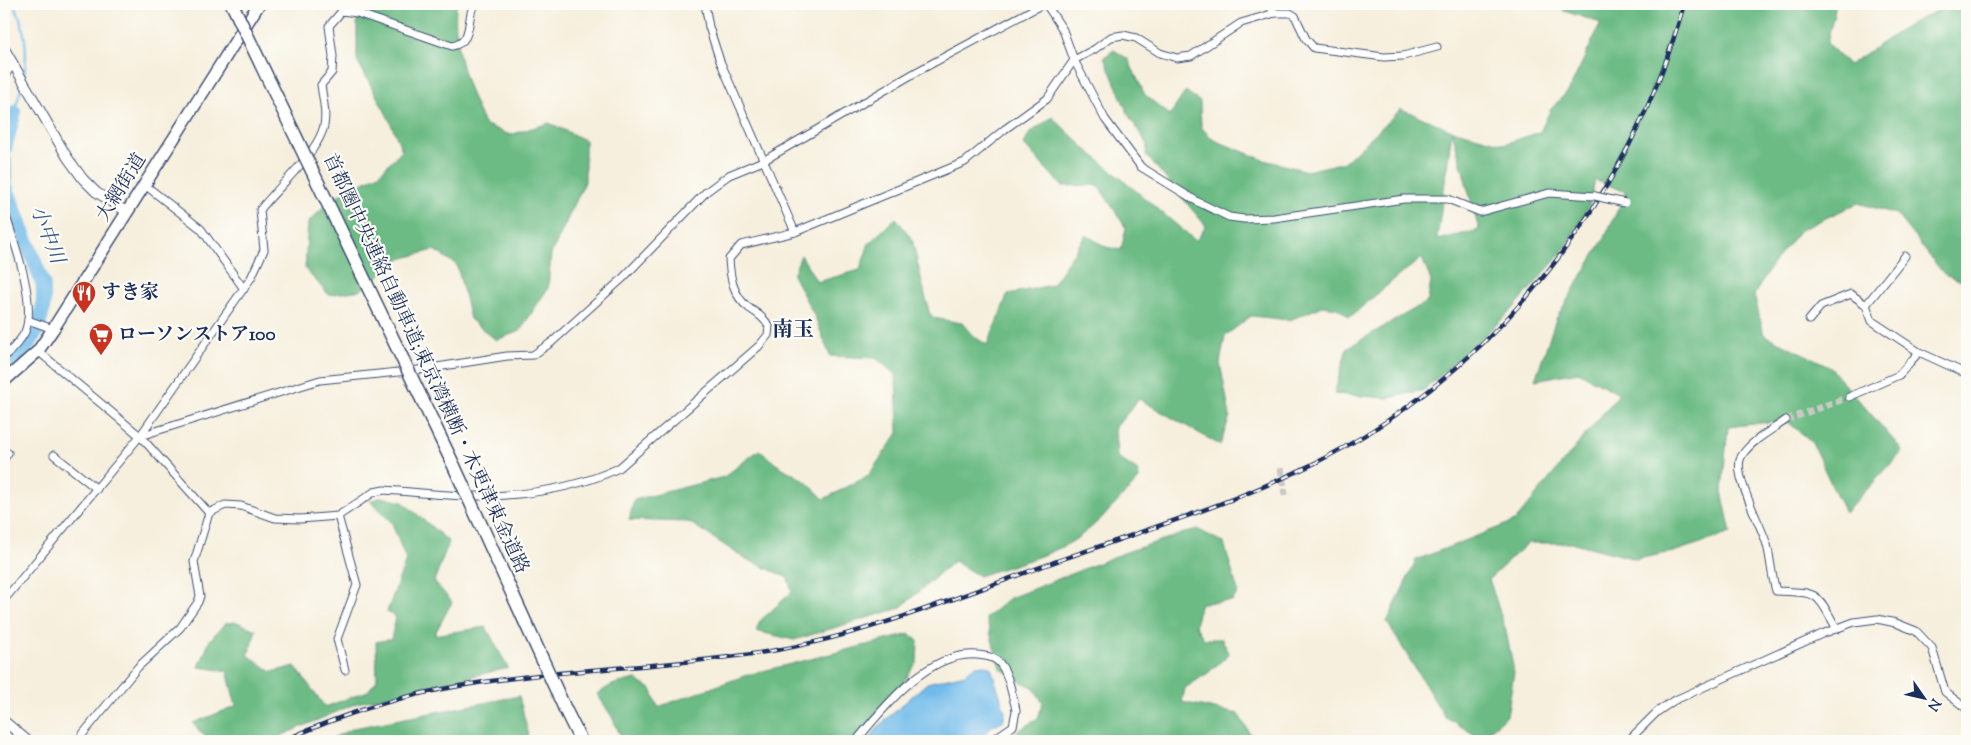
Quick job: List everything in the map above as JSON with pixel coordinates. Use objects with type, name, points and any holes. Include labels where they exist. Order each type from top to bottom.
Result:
[{"type":"highway","name":"首都圏中央連絡自動車道;東京湾横断・木更津東金道路","points":[[232,4],[454,466],[581,741]]},
{"type":"main road","name":"大網街道","points":[[4,381],[38,351],[53,329],[258,4]]},
{"type":"street","points":[[4,600],[140,436],[244,289],[264,250],[260,210],[310,152],[323,131],[325,112],[321,86],[332,72],[329,26],[340,7],[452,46],[463,40],[469,31],[474,4]]},
{"type":"street","points":[[705,4],[709,27],[720,61],[795,232]]},
{"type":"street","points":[[140,436],[320,380],[418,370],[507,356],[533,355],[552,342],[622,279],[706,192],[729,175],[763,161],[910,76],[1044,4],[1063,30],[1074,60],[1105,119],[1141,167],[1198,202],[1230,217],[1244,219],[1274,218],[1404,200],[1448,199],[1480,212],[1548,193],[1595,196],[1625,203]]},
{"type":"street","points":[[1268,4],[1275,13]]},
{"type":"street","points":[[77,741],[138,667],[180,628],[198,602],[200,596],[194,562],[209,513],[225,505],[241,506],[275,518],[300,519],[338,516],[374,492],[384,490],[483,496],[517,495],[597,478],[619,468],[760,346],[768,335],[769,326],[762,315],[748,307],[737,294],[730,278],[729,259],[741,245],[795,232],[965,162],[1005,129],[1047,99],[1074,60],[1111,37],[1136,38],[1160,53],[1177,58],[1191,56],[1241,23],[1275,13],[1290,13],[1296,16],[1306,40],[1314,48],[1384,57],[1403,56],[1437,47]]},
{"type":"street","points":[[4,48],[67,157],[83,179],[96,192],[127,212]]},
{"type":"street","points":[[4,88],[6,74],[13,64]]},
{"type":"street","points":[[145,185],[201,229],[244,289]]},
{"type":"street","points":[[4,210],[19,257],[26,290],[28,320],[24,334],[8,354],[4,352]]},
{"type":"street","points":[[1866,305],[1905,256]]},
{"type":"street","points":[[1809,320],[1821,306],[1851,294],[1866,305],[1872,321],[1919,352],[1967,374]]},
{"type":"street","points":[[28,320],[53,329]]},
{"type":"street","points":[[38,351],[140,436],[209,513]]},
{"type":"street","points":[[1849,398],[1899,375],[1919,352]]},
{"type":"street","points":[[1786,420],[1755,442],[1742,456],[1740,464],[1745,490],[1767,546],[1770,572],[1776,590],[1811,592],[1820,600],[1837,629]]},
{"type":"street","points":[[54,455],[97,489]]},
{"type":"street","points":[[338,516],[357,585],[337,640],[345,670]]},
{"type":"street","points":[[1628,741],[1657,712],[1673,701],[1854,622],[1877,619],[1896,622],[1916,631],[1932,648],[1945,692],[1967,709]]},
{"type":"street","points":[[856,741],[914,679],[945,661],[967,654],[991,657],[1001,664],[1015,705],[1016,711],[1013,726],[991,741]]},
{"type":"street","points":[[4,721],[28,741]]},
{"type":"green space","points":[[350,4],[462,4],[456,6],[459,52],[466,81],[484,124],[510,135],[549,123],[585,140],[585,182],[551,254],[548,288],[520,331],[496,340],[470,319],[457,265],[434,250],[400,259],[361,290],[329,295],[305,269],[308,223],[331,199],[379,174],[402,150],[388,117],[357,60],[357,19]]},
{"type":"green space","points":[[1560,4],[1836,4],[1827,43],[1849,65],[1910,24],[1952,4],[1967,4],[1967,283],[1944,274],[1896,214],[1858,203],[1800,230],[1771,266],[1754,295],[1764,335],[1829,366],[1903,451],[1845,513],[1812,443],[1786,420],[1728,427],[1722,491],[1731,533],[1673,552],[1636,559],[1574,543],[1528,543],[1489,579],[1506,631],[1514,672],[1507,716],[1480,738],[1444,716],[1387,622],[1416,560],[1515,521],[1619,394],[1578,372],[1535,380],[1556,319],[1605,237],[1626,192],[1595,180],[1589,206],[1564,250],[1512,310],[1424,390],[1389,398],[1334,394],[1347,348],[1428,301],[1431,281],[1422,258],[1350,317],[1337,308],[1323,306],[1290,320],[1251,316],[1225,336],[1220,363],[1230,416],[1220,445],[1139,399],[1115,428],[1117,457],[1138,471],[1139,479],[1095,524],[1079,537],[1057,549],[1030,560],[979,576],[954,561],[900,608],[794,640],[756,631],[760,621],[792,592],[788,578],[744,558],[689,522],[629,520],[634,500],[724,477],[759,450],[776,464],[805,481],[824,499],[868,476],[898,433],[896,375],[876,358],[830,356],[816,319],[793,275],[801,255],[817,282],[860,270],[869,243],[896,218],[912,239],[929,312],[933,318],[962,323],[972,335],[987,345],[1008,294],[1052,285],[1086,235],[1106,247],[1121,250],[1126,228],[1098,185],[1062,186],[1024,145],[1029,134],[1052,117],[1087,150],[1196,241],[1206,226],[1146,155],[1147,144],[1129,116],[1104,57],[1114,50],[1128,59],[1145,95],[1170,115],[1186,91],[1200,102],[1201,127],[1214,140],[1264,160],[1307,171],[1345,162],[1401,109],[1452,130],[1504,144],[1540,132],[1551,109],[1569,90],[1601,23],[1564,11]],"holes":[[[1452,131],[1479,230],[1437,240]]]},
{"type":"green space","points":[[381,497],[403,502],[449,542],[434,581],[452,602],[434,635],[486,627],[508,668],[357,703],[269,741],[208,741],[193,723],[236,706],[227,671],[199,667],[210,640],[225,623],[237,622],[256,630],[248,655],[272,672],[295,666],[325,707],[368,691],[377,680],[376,642],[391,639],[396,617],[387,612],[406,560],[392,523],[370,501]]},
{"type":"green space","points":[[1197,529],[1224,543],[1238,592],[1232,601],[1201,603],[1195,625],[1204,639],[1222,639],[1229,654],[1208,673],[1185,688],[1182,702],[1238,714],[1251,735],[1247,741],[1003,741],[1038,718],[1043,703],[1033,687],[1017,680],[1000,668],[986,618],[1010,598],[1129,551]]},
{"type":"green space","points":[[910,634],[918,641],[917,662],[864,741],[623,741],[612,717],[597,694],[612,685],[635,679],[651,689],[658,707],[747,675]]},
{"type":"green space","points":[[519,696],[530,741],[326,741],[354,728]]},
{"type":"water","points":[[984,665],[991,668],[1005,711],[1003,722],[992,726],[978,741],[867,741],[882,723],[927,683],[965,674],[976,666]]},
{"type":"waterway","name":"小中川","points":[[13,4],[21,21],[25,39],[24,77]]},
{"type":"waterway","name":"小中川","points":[[14,113],[22,85]]},
{"type":"waterway","name":"小中川","points":[[4,150],[14,113]]},
{"type":"waterway","name":"小中川","points":[[4,160],[5,185],[43,284],[44,298],[40,323],[35,333],[22,352],[4,371]]},
{"type":"tunnel","points":[[1786,420],[1849,397]]},
{"type":"tunnel","points":[[1281,468],[1285,495]]},
{"type":"railway","points":[[283,741],[362,710],[402,698],[443,689],[566,672],[730,657],[808,644],[917,612],[1188,516],[1251,492],[1313,464],[1379,426],[1440,381],[1496,330],[1546,273],[1591,211],[1629,145],[1660,76],[1684,4]]},
{"type":"place","name":"すき家","points":[[84,314]]},
{"type":"place","name":"ローソンストア100","points":[[101,356]]},
{"type":"district","name":"南玉","points":[[793,331]]}]
